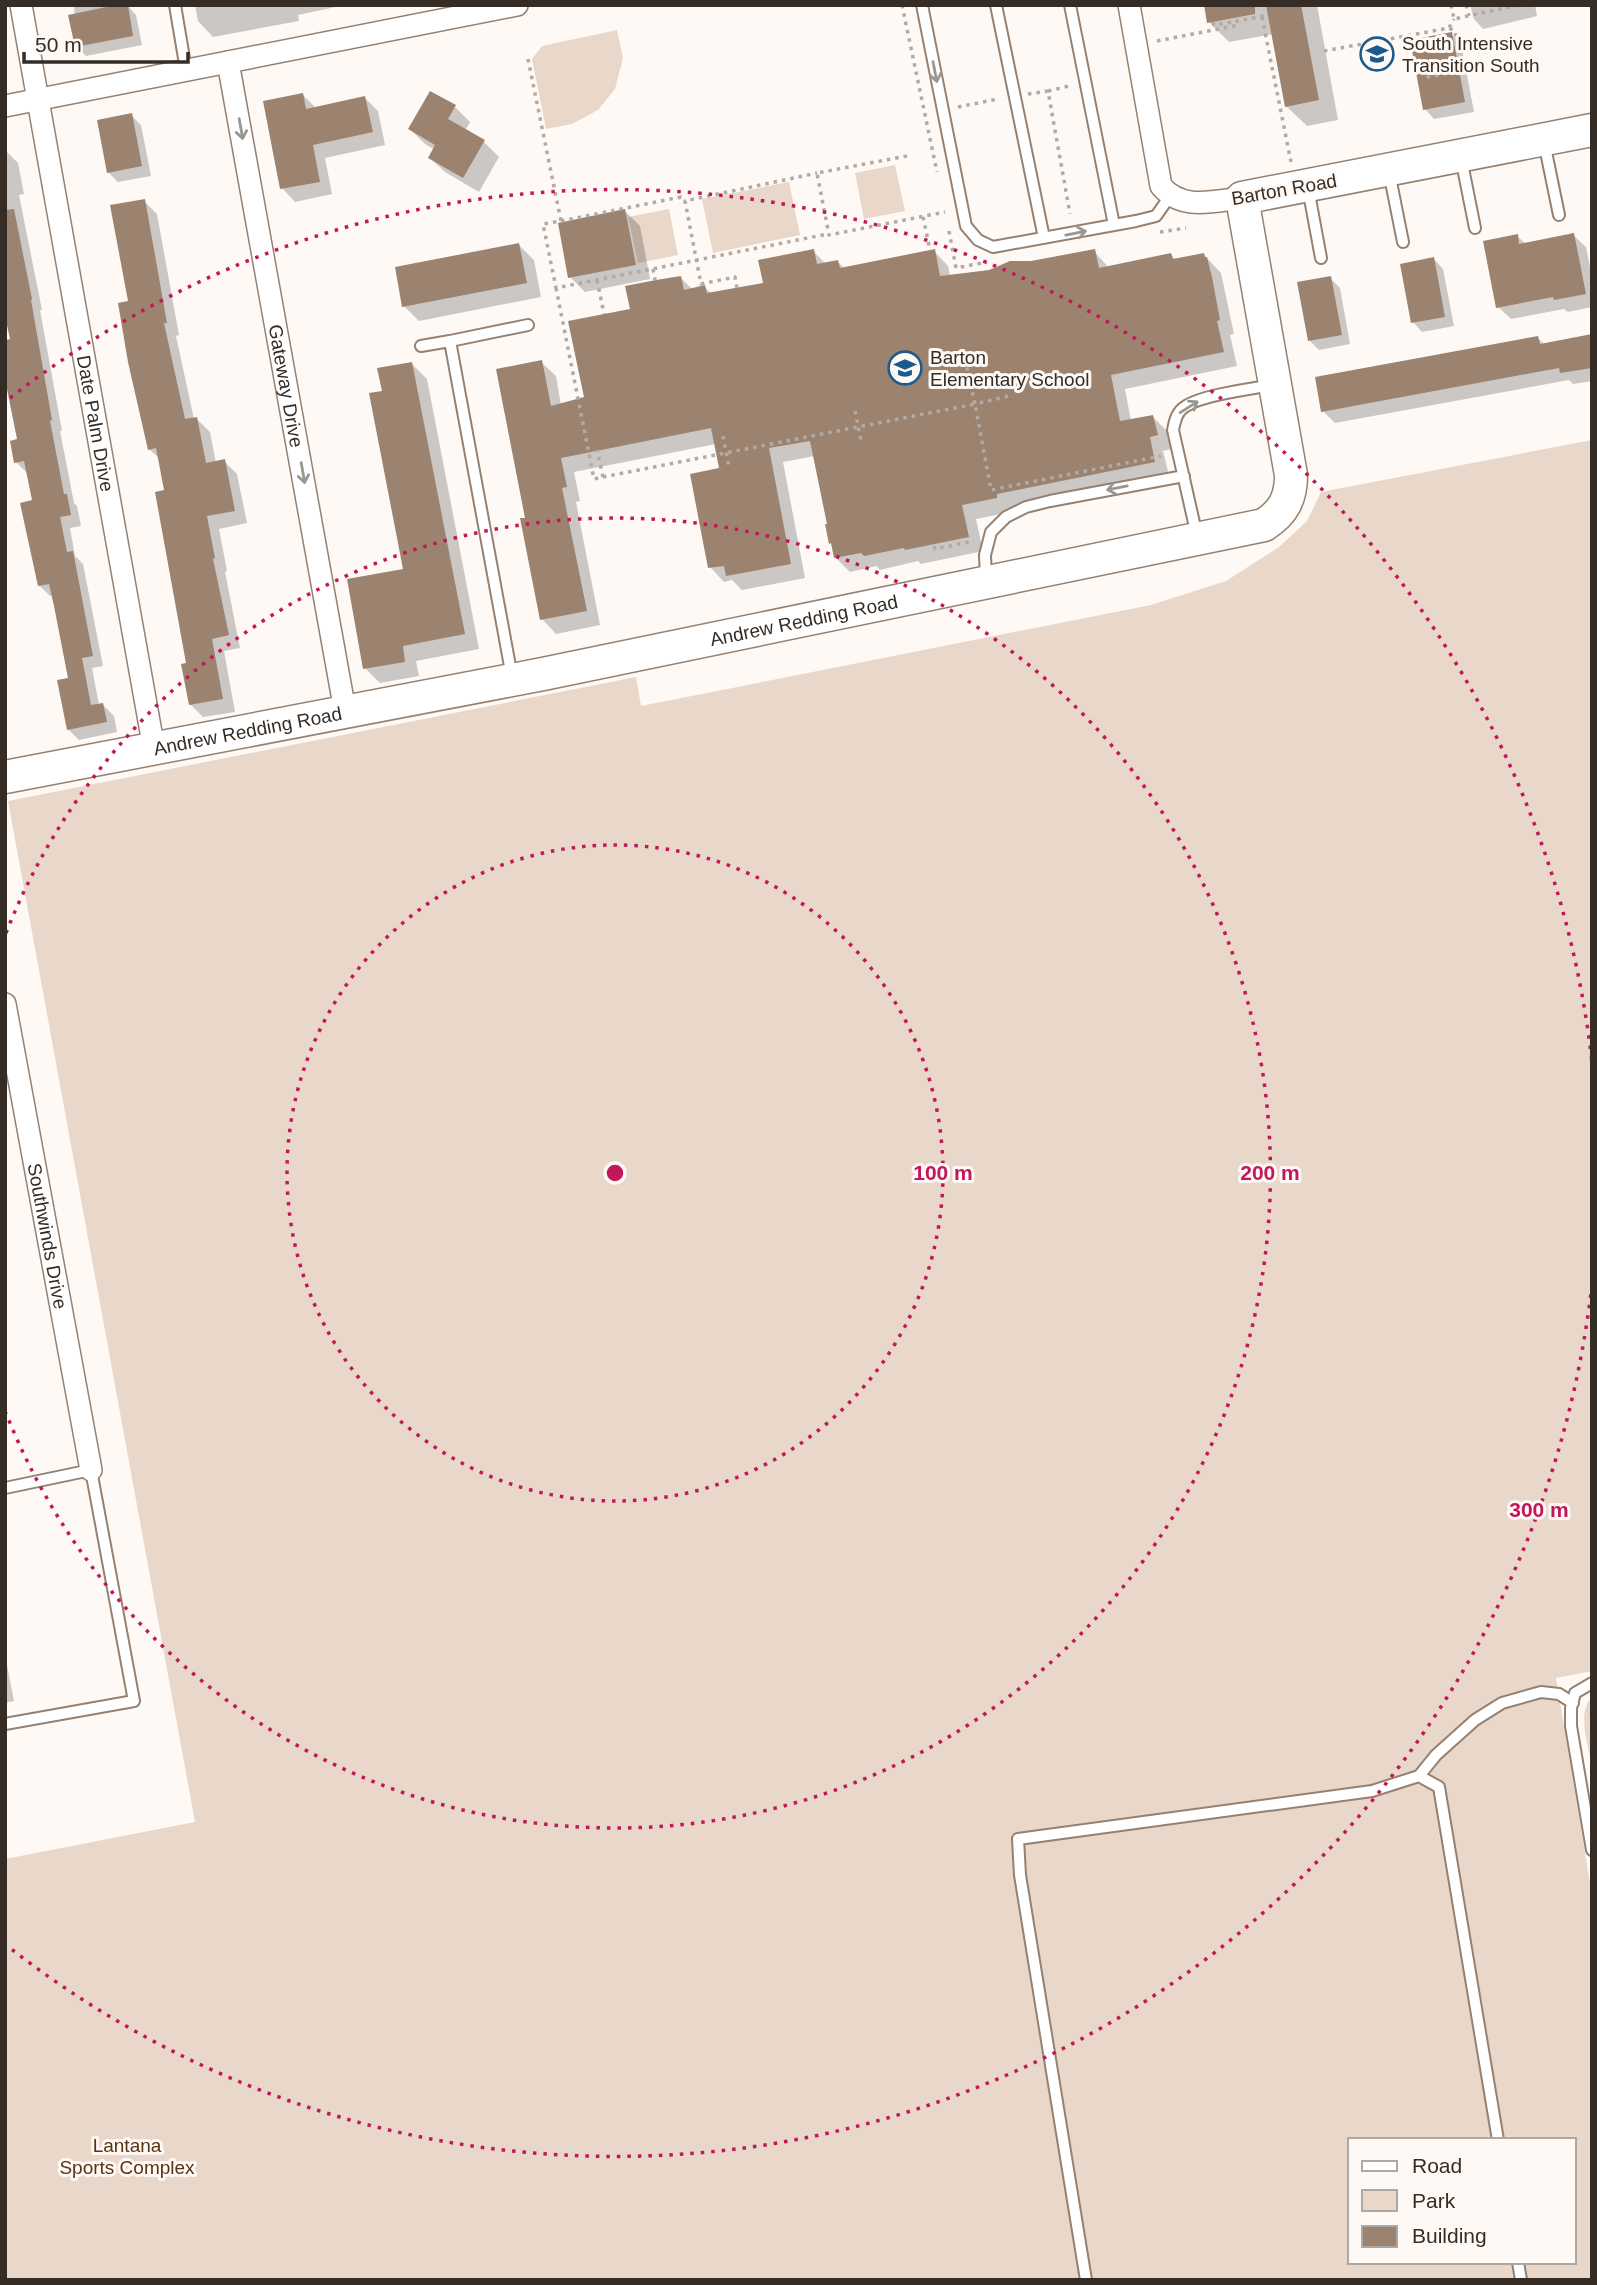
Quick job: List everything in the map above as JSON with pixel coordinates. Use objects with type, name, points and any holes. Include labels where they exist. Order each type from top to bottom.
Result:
[{"type":"street","name":"Date Palm Drive","points":[[21,5],[153,749]]},
{"type":"street","points":[[5,106],[228,62],[408,15],[517,5]]},
{"type":"street","points":[[1129,5],[1161,186],[1170,196]]},
{"type":"street","name":"Gateway Drive","points":[[228,62],[345,711]]},
{"type":"street","name":"Barton Road","points":[[1170,196],[1187,204],[1242,198],[1299,174],[1388,169],[1592,130]]},
{"type":"street","name":"Andrew Redding Road","points":[[5,777],[512,680],[1264,525],[1277,517],[1286,505],[1291,490],[1291,475],[1242,198]]},
{"type":"street","name":"Southwinds Drive","points":[[5,1004],[90,1471]]},
{"type":"lane","points":[[175,5],[186,70]]},
{"type":"lane","points":[[922,5],[966,226],[978,240],[993,247],[1156,216],[1170,196]]},
{"type":"lane","points":[[996,5],[1044,239]]},
{"type":"lane","points":[[1070,5],[1114,225]]},
{"type":"lane","points":[[1544,139],[1559,215]]},
{"type":"lane","points":[[1461,155],[1475,228]]},
{"type":"lane","points":[[1388,169],[1403,242]]},
{"type":"lane","points":[[1299,174],[1321,258]]},
{"type":"lane","points":[[421,346],[528,325]]},
{"type":"lane","points":[[450,341],[512,680]]},
{"type":"lane","points":[[1198,539],[1173,430],[1176,417],[1184,407],[1198,401],[1275,384]]},
{"type":"lane","points":[[986,582],[985,555],[989,538],[1006,517],[1026,507],[1184,476]]},
{"type":"lane","points":[[5,1488],[90,1471],[134,1701],[5,1724]]},
{"type":"lane","points":[[1592,1683],[1574,1698],[1571,1726],[1592,1850]]},
{"type":"lane","points":[[1086,2280],[1020,1875],[1018,1839],[1372,1791],[1419,1776],[1436,1755],[1475,1720],[1502,1703],[1541,1692],[1574,1698]]},
{"type":"lane","points":[[1419,1776],[1438,1787],[1498,2138]]},
{"type":"path","points":[[902,5],[925,114]]},
{"type":"path","points":[[1449,27],[1454,19],[1451,5]]},
{"type":"path","points":[[1466,5],[1469,16]]},
{"type":"path","points":[[1454,19],[1519,5]]},
{"type":"path","points":[[1213,22],[1214,25],[1265,16],[1299,174]]},
{"type":"path","points":[[1157,41],[1234,26],[1233,22]]},
{"type":"path","points":[[1324,51],[1449,27],[1455,31],[1461,63],[1459,68],[1428,74],[1429,77],[1453,74]]},
{"type":"path","points":[[528,59],[561,221]]},
{"type":"path","points":[[1423,66],[1425,70],[1461,63]]},
{"type":"path","points":[[908,67],[915,66]]},
{"type":"path","points":[[1026,94],[1085,83]]},
{"type":"path","points":[[1048,90],[1070,214]]},
{"type":"path","points":[[958,107],[1000,99]]},
{"type":"path","points":[[685,201],[907,156]]},
{"type":"path","points":[[817,173],[828,234]]},
{"type":"path","points":[[737,288],[735,277],[701,285],[685,201],[681,197],[543,224],[594,479],[1009,396]]},
{"type":"path","points":[[556,288],[945,212]]},
{"type":"path","points":[[923,217],[930,250]]},
{"type":"path","points":[[957,268],[958,274]]},
{"type":"path","points":[[653,269],[655,280]]},
{"type":"path","points":[[597,280],[604,314]]},
{"type":"path","points":[[965,359],[991,490],[1160,456]]},
{"type":"path","points":[[855,411],[861,440]]},
{"type":"path","points":[[723,436],[730,467]]},
{"type":"path","points":[[597,450],[603,477]]},
{"type":"path","points":[[934,546],[935,549],[989,538]]},
{"type":"green space","points":[[617,30],[623,58],[615,89],[598,110],[572,124],[546,129],[532,59],[542,46]]},
{"type":"green space","points":[[895,165],[905,211],[864,219],[855,173]]},
{"type":"green space","points":[[789,182],[800,235],[713,253],[702,199]]},
{"type":"green space","points":[[669,209],[678,255],[638,263],[628,217]]},
{"type":"green space","name":"Lantana Sports Complex","points":[[1592,440],[1592,1671],[1556,1678],[1592,1895],[1592,2280],[5,2280],[5,1859],[195,1822],[8,801],[636,677],[641,706],[1151,605],[1226,581],[1279,547],[1307,521],[1321,492]]},
{"type":"green space","points":[[1592,1697],[1592,1767],[1584,1721],[1587,1704]]},
{"type":"building","points":[[128,5],[133,36],[75,47],[68,15]]},
{"type":"building","points":[[1204,5],[1255,5],[1255,14],[1207,23]]},
{"type":"building","points":[[1266,5],[1301,5],[1319,100],[1285,107]]},
{"type":"building","points":[[1452,32],[1465,102],[1423,110],[1410,40]]},
{"type":"building","points":[[430,91],[456,105],[448,119],[485,140],[463,178],[428,158],[435,145],[408,129]]},
{"type":"building","points":[[303,93],[306,109],[365,96],[373,132],[313,145],[320,182],[280,189],[263,101]]},
{"type":"building","points":[[132,113],[142,166],[107,173],[97,120]]},
{"type":"building","points":[[145,199],[167,323],[164,323],[185,419],[197,417],[206,463],[225,459],[235,511],[207,516],[229,635],[212,639],[223,699],[189,705],[181,664],[186,663],[155,492],[164,490],[156,448],[148,450],[118,303],[128,301],[110,205]]},
{"type":"building","points":[[14,209],[32,299],[52,420],[50,421],[64,494],[67,494],[71,515],[60,517],[67,552],[73,551],[93,656],[82,658],[91,705],[103,703],[107,722],[67,730],[57,680],[68,678],[54,606],[49,584],[38,586],[20,503],[32,500],[24,461],[14,463],[10,441],[17,439],[5,379],[5,340],[10,339],[5,316],[5,210]]},
{"type":"building","points":[[625,209],[636,265],[568,278],[558,223]]},
{"type":"building","points":[[1574,233],[1586,294],[1554,300],[1553,297],[1496,308],[1483,241],[1518,234],[1519,244]]},
{"type":"building","points":[[519,243],[527,283],[402,307],[395,267]]},
{"type":"building","points":[[814,249],[817,264],[838,260],[840,268],[935,249],[940,276],[989,270],[1010,261],[1031,261],[1095,249],[1099,268],[1171,253],[1173,259],[1204,253],[1212,277],[1224,352],[1111,375],[1120,421],[1153,415],[1158,435],[1150,437],[1155,462],[997,494],[997,498],[962,505],[969,537],[905,550],[834,558],[810,441],[769,448],[791,564],[726,576],[724,566],[708,568],[690,474],[719,468],[711,428],[561,458],[567,487],[562,488],[587,611],[540,620],[520,518],[525,518],[496,369],[542,360],[551,406],[584,397],[568,321],[630,309],[625,286],[681,276],[684,290],[705,285],[707,293],[763,283],[758,260]]},
{"type":"building","points":[[1434,257],[1445,317],[1411,323],[1400,264]]},
{"type":"building","points":[[1331,276],[1342,335],[1308,341],[1297,282]]},
{"type":"building","points":[[1592,334],[1592,368],[1560,373],[1559,368],[1321,412],[1315,377],[1538,336],[1540,344]]},
{"type":"building","points":[[412,362],[465,634],[403,646],[405,662],[363,669],[347,579],[403,569],[369,393],[382,391],[377,368]]},
{"type":"place","name":"South Intensive Transition South","points":[[1377,54]]},
{"type":"place","name":"Barton Elementary School","points":[[905,368]]}]
